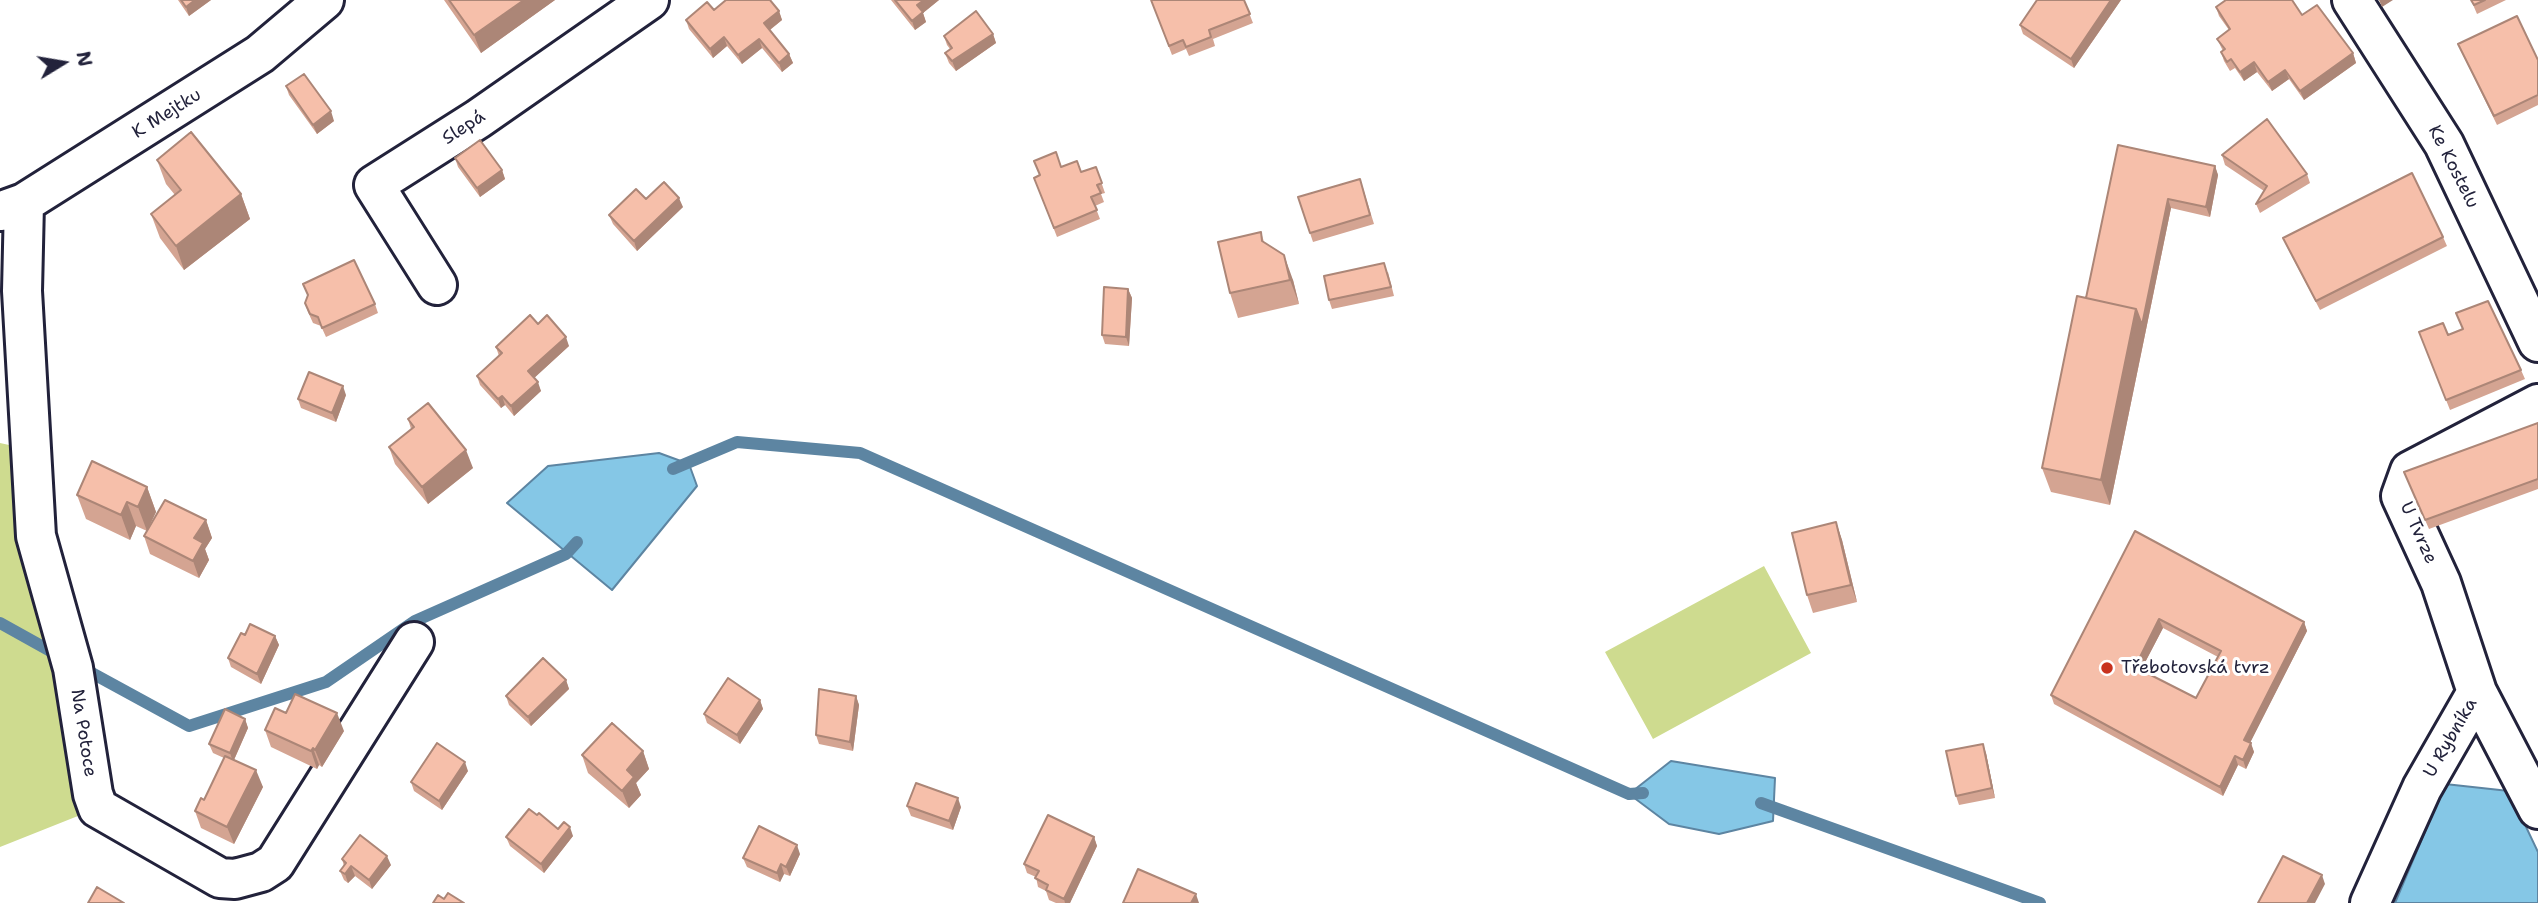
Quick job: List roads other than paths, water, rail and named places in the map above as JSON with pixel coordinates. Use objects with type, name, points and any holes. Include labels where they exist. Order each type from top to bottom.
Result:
[{"type":"street","name":"K Mejtku","points":[[12,207],[260,54],[324,0]]},
{"type":"street","name":"Slepá","points":[[437,285],[374,186],[478,119],[649,0]]},
{"type":"street","name":"Ke Kostelu","points":[[2353,0],[2444,144],[2538,342]]},
{"type":"street","name":"Na Potoce","points":[[12,207],[22,291],[36,536],[73,668],[93,794],[98,808],[220,878],[235,879],[261,872],[275,863],[414,642]]},
{"type":"street","name":"U Tvrze","points":[[2477,692],[2441,583],[2401,496],[2410,471],[2538,404]]},
{"type":"street","name":"U Rybníka","points":[[2477,692],[2538,809]]},
{"type":"street","name":"U Rybníka","points":[[2370,903],[2423,789],[2477,692]]},
{"type":"water","points":[[659,453],[689,464],[697,486],[612,590],[507,503],[548,466]]},
{"type":"water","points":[[1671,761],[1775,778],[1773,821],[1719,834],[1669,824],[1629,794]]},
{"type":"water","points":[[2445,784],[2509,791],[2538,852],[2538,903],[2395,903]]},
{"type":"waterway","points":[[673,469],[737,442],[860,453],[1629,794],[1643,793]]},
{"type":"waterway","points":[[79,666],[189,726],[326,682],[415,621],[566,554],[577,542]]},
{"type":"waterway","points":[[0,623],[63,658]]},
{"type":"waterway","points":[[1761,803],[2040,903]]},
{"type":"place","name":"Třebotovská tvrz","points":[[2107,668]]}]
